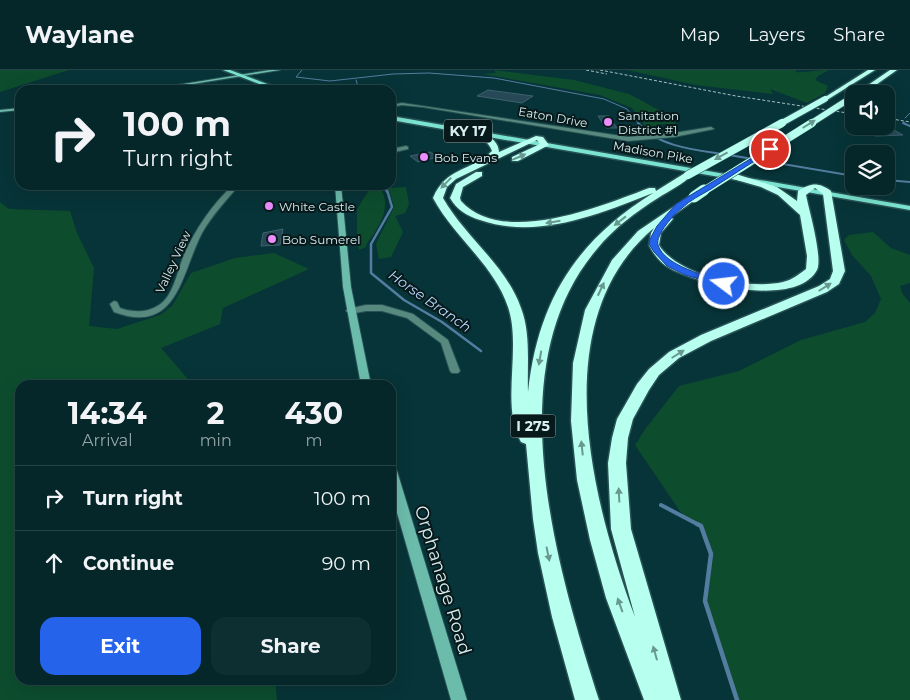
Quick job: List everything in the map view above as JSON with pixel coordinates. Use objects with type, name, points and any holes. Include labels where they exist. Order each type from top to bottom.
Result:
[{"type":"highway","name":"I 275","points":[[587,700],[558,597],[543,530],[533,428],[536,384],[542,349],[560,297],[575,269],[591,248],[616,223],[655,192],[825,99],[872,70]]},
{"type":"highway","points":[[872,85],[894,70]]},
{"type":"highway","points":[[656,700],[618,599],[595,520],[582,450],[579,376],[590,315],[605,280],[615,263],[655,221],[845,102]]},
{"type":"highway","points":[[458,129],[482,136],[493,143],[496,150],[485,162]]},
{"type":"highway","points":[[538,141],[485,162],[447,181],[439,192],[438,198],[456,225],[497,276],[510,295],[516,310],[521,353],[520,399],[543,530]]},
{"type":"highway","points":[[538,141],[505,163],[474,176],[460,186],[456,192],[458,204],[465,210],[490,221],[533,224],[579,217],[655,192]]},
{"type":"highway","points":[[736,177],[784,194],[796,202],[804,215]]},
{"type":"highway","points":[[669,700],[621,529],[617,463],[620,438],[625,419],[635,399],[654,372],[674,355],[706,338],[823,289],[835,281],[838,271],[817,189],[801,193],[812,254],[812,270],[807,276],[789,285],[760,288],[724,284],[688,273],[670,264],[662,257],[654,244],[654,239],[659,228],[679,206]]},
{"type":"main road","points":[[225,70],[265,85]]},
{"type":"main road","points":[[180,85],[278,70]]},
{"type":"main road","points":[[238,76],[239,79],[254,85]]},
{"type":"main road","points":[[0,111],[15,110]]},
{"type":"main road","name":"Madison Pike","points":[[396,115],[736,177],[910,203]]},
{"type":"main road","name":"Madison Pike","points":[[396,119],[817,189],[910,208]]},
{"type":"main road","points":[[338,190],[345,275],[350,311],[365,380]]},
{"type":"main road","name":"Orphanage Road","points":[[396,488],[459,700]]},
{"type":"street","name":"Eaton Drive","points":[[396,106],[416,105],[618,138],[642,139],[711,129]]},
{"type":"street","points":[[396,150],[406,148]]},
{"type":"street","name":"Valley View","points":[[114,304],[117,310],[136,314],[150,312],[168,301],[190,248],[209,213],[231,190]]},
{"type":"street","points":[[350,311],[382,308],[410,316],[445,342],[455,371]]},
{"type":"green space","points":[[0,70],[69,70],[22,85],[15,85],[15,87],[0,92]]},
{"type":"green space","points":[[494,70],[574,80],[629,94],[672,117],[676,124],[661,124],[660,126],[665,134],[654,132],[644,125],[632,108],[600,95],[483,74],[496,73]]},
{"type":"green space","points":[[627,70],[797,70],[795,72],[799,72],[829,70],[818,76],[815,80],[828,86],[825,93],[807,103],[770,89],[773,94],[696,85]]},
{"type":"green space","points":[[406,187],[409,204],[405,213],[395,216],[403,232],[391,257],[379,259],[376,244],[394,207],[389,190],[396,190],[396,188]]},
{"type":"green space","points":[[369,190],[381,190],[385,200],[383,215],[366,247],[359,250],[357,243],[357,209]]},
{"type":"green space","points":[[0,202],[9,209],[70,211],[77,233],[94,268],[89,326],[117,329],[160,315],[172,306],[191,273],[235,258],[274,253],[309,269],[223,308],[220,324],[161,348],[189,380],[15,380],[15,685],[276,685],[277,700],[0,700]]},
{"type":"green space","points":[[873,232],[891,248],[910,255],[910,283],[900,286],[902,293],[910,303],[910,700],[737,700],[705,601],[711,554],[701,527],[684,517],[635,445],[679,386],[739,371],[801,340],[865,322],[875,313],[881,299],[871,276],[852,255],[844,240],[849,235]]},
{"type":"building","points":[[488,90],[533,96],[522,103],[477,96]]},
{"type":"building","name":"Sanitation District #1","points":[[598,116],[609,116],[617,128],[606,128]]},
{"type":"building","points":[[895,131],[903,135],[876,136],[873,135],[895,135]]},
{"type":"building","name":"Bob Evans","points":[[430,152],[438,157],[418,162],[410,156]]},
{"type":"building","name":"Bob Sumerel","points":[[283,229],[280,245],[261,246],[263,233]]},
{"type":"waterway","points":[[302,70],[296,77],[330,81],[393,74],[429,73],[494,78],[604,99],[627,109],[639,124]]},
{"type":"waterway","name":"Horse Branch","points":[[356,80],[358,85]]},
{"type":"waterway","points":[[905,118],[910,113]]},
{"type":"waterway","points":[[639,124],[655,137],[677,146],[722,154]]},
{"type":"waterway","points":[[905,124],[910,126]]},
{"type":"waterway","points":[[729,155],[845,174]]},
{"type":"waterway","points":[[895,181],[910,182]]},
{"type":"waterway","name":"Horse Branch","points":[[387,190],[392,207],[371,244],[371,273],[404,300],[442,322],[481,351]]},
{"type":"waterway","name":"Horse Branch","points":[[661,505],[699,525]]},
{"type":"waterway","name":"Horse Branch","points":[[699,525],[711,554],[705,601],[737,700]]},
{"type":"railway","points":[[586,70],[607,74]]},
{"type":"railway","points":[[600,70],[736,96],[845,113]]},
{"type":"railway","points":[[895,120],[910,122]]},
{"type":"place","name":"Sanitation District #1","points":[[608,122]]},
{"type":"place","name":"Bob Evans","points":[[424,157]]},
{"type":"place","name":"White Castle","points":[[269,206]]},
{"type":"place","name":"Bob Sumerel","points":[[272,239]]},
{"type":"route","points":[[724,284],[688,273],[670,264],[662,257],[654,244],[656,233],[679,206],[770,149]]}]
